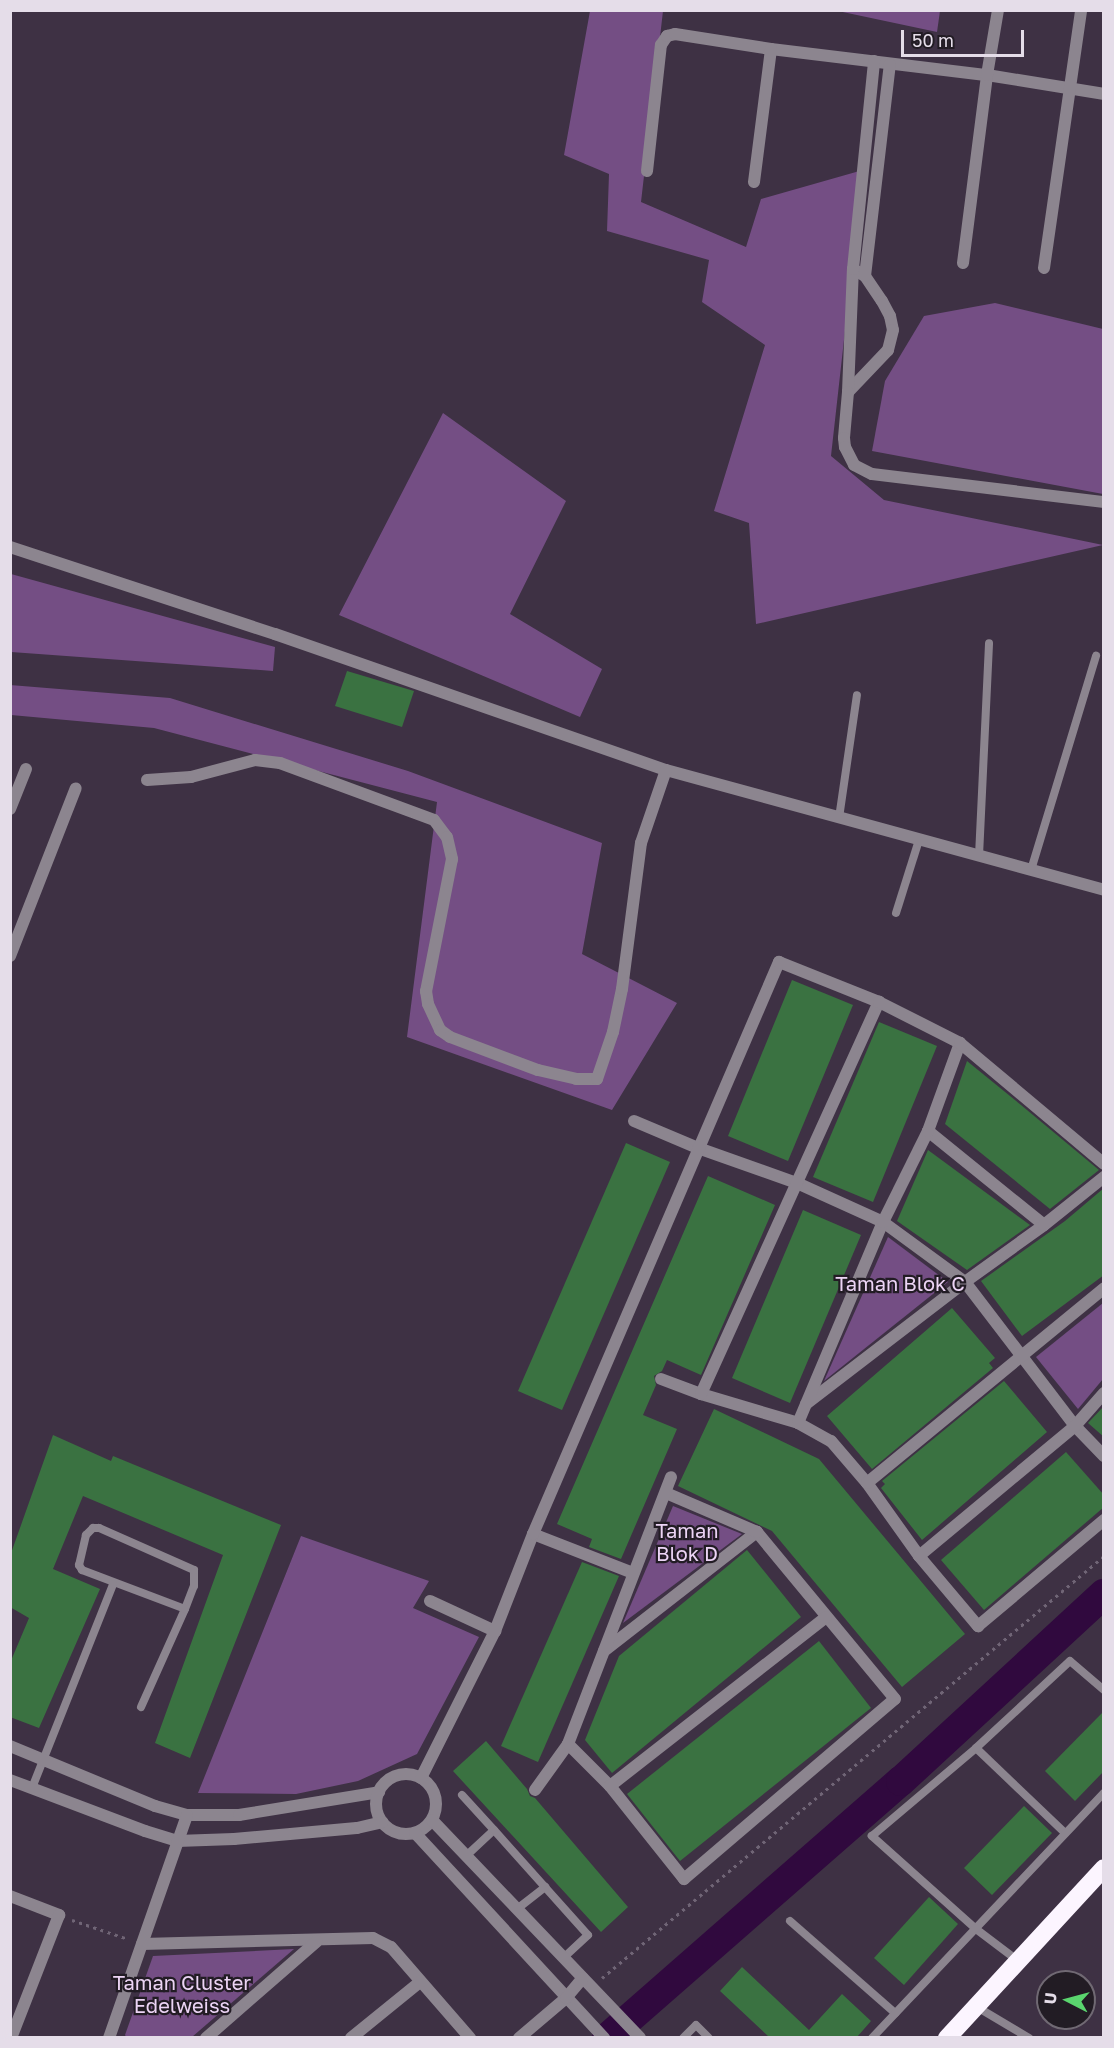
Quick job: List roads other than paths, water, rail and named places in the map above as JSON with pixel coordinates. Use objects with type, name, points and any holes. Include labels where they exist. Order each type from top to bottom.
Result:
[{"type":"highway","points":[[947,2037],[1104,1868]]},
{"type":"street","points":[[963,263],[987,75],[998,10]]},
{"type":"street","points":[[1044,268],[1081,10]]},
{"type":"street","points":[[647,171],[660,52],[667,36],[684,34],[771,49],[987,75],[1104,94]]},
{"type":"street","points":[[754,182],[771,49]]},
{"type":"street","points":[[874,61],[853,269],[844,438],[845,447],[854,465],[872,474],[1104,502]]},
{"type":"street","points":[[865,276],[890,64]]},
{"type":"street","points":[[848,392],[888,350],[893,336],[890,316],[865,276],[853,269]]},
{"type":"street","points":[[10,547],[264,630],[666,770],[1104,890]]},
{"type":"street","points":[[147,780],[201,775],[255,760],[280,763],[435,820],[447,837],[452,859],[426,991],[428,1004],[440,1030],[460,1041],[538,1070],[576,1079],[597,1079],[613,1032],[622,989],[641,843],[666,770]]},
{"type":"street","points":[[10,809],[26,769]]},
{"type":"street","points":[[10,956],[76,788]]},
{"type":"street","points":[[421,1778],[495,1631],[533,1534],[779,962],[879,1002],[960,1043],[1104,1164]]},
{"type":"street","points":[[701,1394],[879,1002]]},
{"type":"street","points":[[798,1423],[883,1222],[928,1131],[960,1043]]},
{"type":"street","points":[[634,1121],[698,1148],[796,1183],[883,1222],[965,1282],[1075,1426],[1104,1456]]},
{"type":"street","points":[[928,1131],[1044,1226]]},
{"type":"street","points":[[804,1406],[965,1282],[1044,1226],[1104,1177]]},
{"type":"street","points":[[867,1483],[1104,1288]]},
{"type":"street","points":[[661,1379],[701,1394],[798,1423],[831,1442],[867,1483],[919,1556],[978,1626],[1104,1520]]},
{"type":"street","points":[[919,1556],[1075,1426],[1104,1393]]},
{"type":"street","points":[[535,1790],[568,1744],[671,1477]]},
{"type":"street","points":[[568,1744],[610,1786],[684,1879],[896,1699],[757,1532],[666,1493]]},
{"type":"street","points":[[603,1652],[757,1532]]},
{"type":"street","points":[[533,1534],[633,1574]]},
{"type":"street","points":[[430,1601],[495,1631]]},
{"type":"street","points":[[610,1786],[826,1617]]},
{"type":"street","points":[[10,1746],[155,1806],[187,1815],[239,1815],[379,1791]]},
{"type":"street","points":[[400,1775],[421,1778],[430,1786],[435,1797],[436,1809],[432,1820],[416,1833],[397,1833],[382,1822],[376,1802],[379,1791],[392,1778],[400,1775]]},
{"type":"street","points":[[10,1780],[145,1832],[177,1841],[234,1839],[357,1828],[382,1822]]},
{"type":"street","points":[[109,2037],[187,1815]]},
{"type":"street","points":[[432,1820],[636,2034]]},
{"type":"street","points":[[416,1833],[569,2002],[604,2037]]},
{"type":"street","points":[[10,1896],[59,1915],[11,2037]]},
{"type":"street","points":[[142,1944],[373,1938],[391,1947],[470,2037]]},
{"type":"street","points":[[206,2037],[317,1941]]},
{"type":"street","points":[[351,2037],[420,1982]]},
{"type":"street","points":[[519,2037],[569,2002],[587,1983]]},
{"type":"lane","points":[[980,856],[989,643]]},
{"type":"lane","points":[[1031,870],[1096,656]]},
{"type":"lane","points":[[839,818],[857,694]]},
{"type":"lane","points":[[896,913],[919,840]]},
{"type":"lane","points":[[141,1707],[185,1610],[194,1586],[194,1570],[99,1528],[93,1528],[86,1535],[79,1565],[82,1570],[113,1584],[185,1610]]},
{"type":"lane","points":[[32,1788],[113,1584]]},
{"type":"lane","points":[[1017,1960],[976,1929],[872,1836],[976,1748],[1071,1661],[1104,1690]]},
{"type":"lane","points":[[976,1748],[1065,1833]]},
{"type":"lane","points":[[872,2037],[1104,1793]]},
{"type":"lane","points":[[462,1795],[588,1935],[563,1958]]},
{"type":"lane","points":[[466,1856],[494,1830]]},
{"type":"lane","points":[[517,1909],[545,1887]]},
{"type":"lane","points":[[790,1921],[895,2013]]},
{"type":"lane","points":[[976,2006],[1029,2037]]},
{"type":"lane","points":[[683,2037],[696,2025],[709,2037]]},
{"type":"waterway","points":[[607,2038],[901,1781],[1104,1594]]},
{"type":"park label","name":"Taman Blok C","points":[[900,1283]]},
{"type":"park label","name":"Taman Blok D","points":[[687,1542]]},
{"type":"park label","name":"Taman Cluster Edelweiss","points":[[182,1994]]}]
